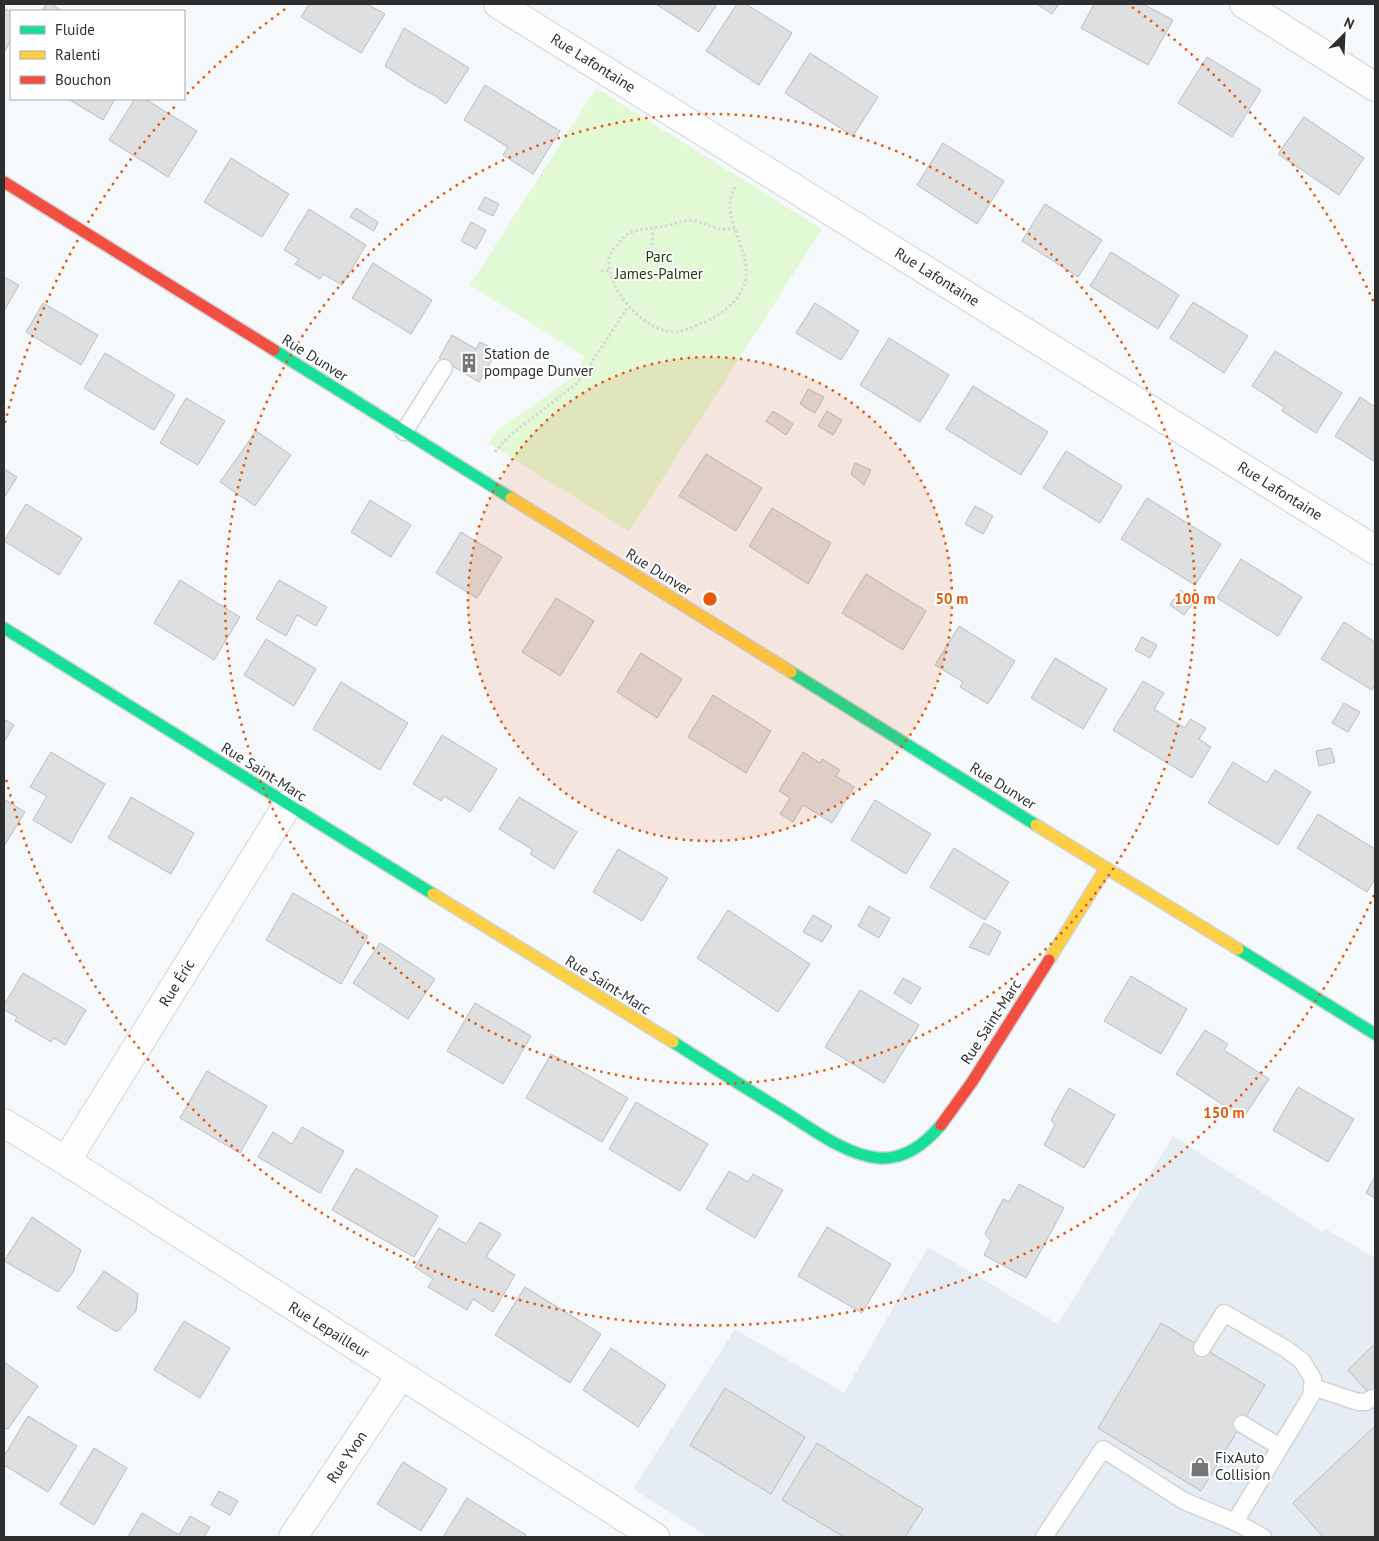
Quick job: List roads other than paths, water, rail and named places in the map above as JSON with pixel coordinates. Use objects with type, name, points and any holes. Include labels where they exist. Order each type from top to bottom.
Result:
[{"type":"street","name":"Rue Lafontaine","points":[[498,4],[1375,550]]},
{"type":"street","points":[[1244,4],[1375,88]]},
{"type":"street","name":"Rue Dunver","points":[[4,182],[1375,1034]]},
{"type":"street","name":"Rue Saint-Marc","points":[[4,628],[822,1135],[846,1149],[867,1157],[883,1159],[901,1155],[918,1147],[933,1134],[967,1088],[1106,868]]},
{"type":"street","name":"Rue Éric","points":[[66,1161],[288,804]]},
{"type":"street","name":"Rue Lepailleur","points":[[4,1123],[655,1537]]},
{"type":"street","name":"Rue Yvon","points":[[293,1537],[401,1375]]},
{"type":"lane","points":[[404,432],[444,368]]},
{"type":"lane","points":[[1202,1348],[1224,1313],[1286,1349],[1302,1361],[1314,1379],[1311,1396],[1235,1522]]},
{"type":"lane","points":[[1313,1387],[1358,1402],[1365,1402],[1373,1398]]},
{"type":"lane","points":[[1242,1424],[1280,1447]]},
{"type":"lane","points":[[1044,1537],[1103,1449],[1184,1501],[1235,1522],[1263,1537]]},
{"type":"place","name":"Station de pompage Dunver","points":[[469,363]]},
{"type":"place","name":"FixAuto Collision","points":[[1200,1467]]},
{"type":"park label","name":"Parc James-Palmer","points":[[659,266]]}]
